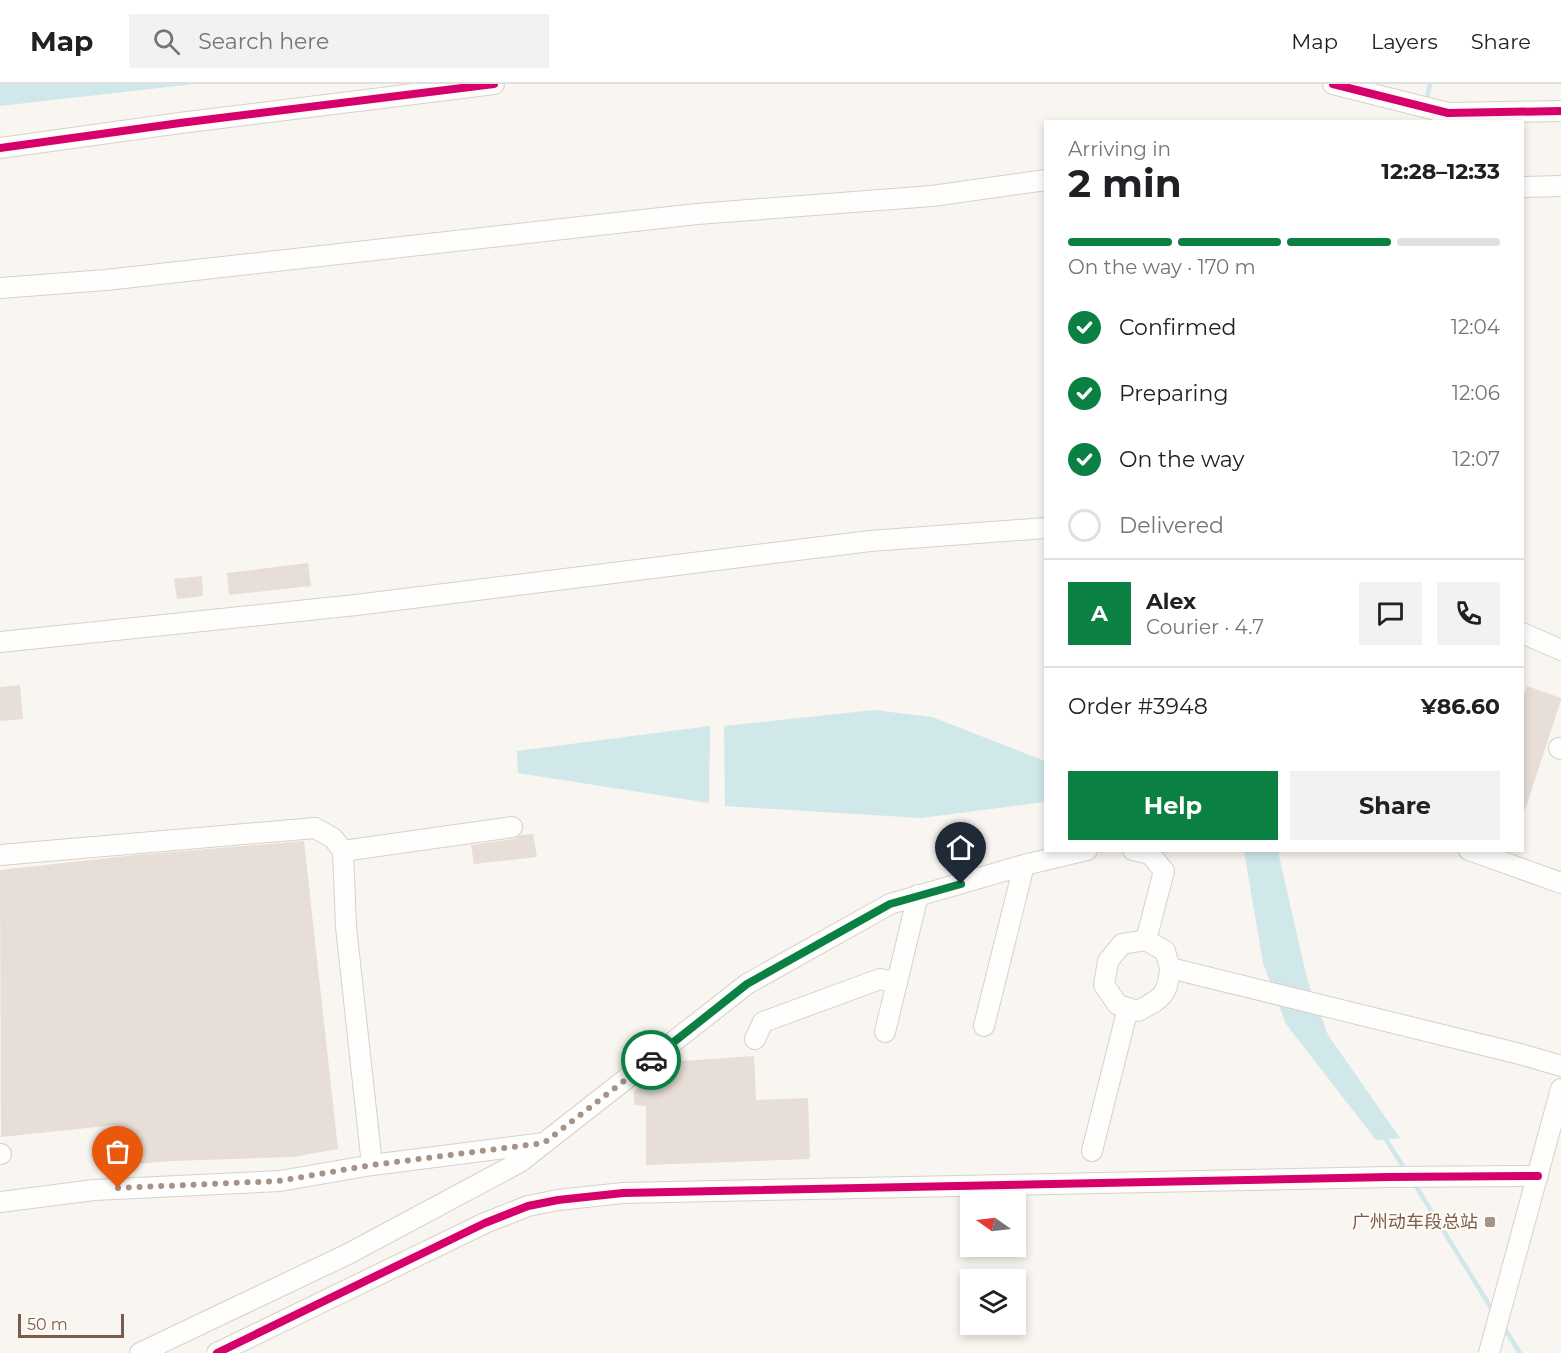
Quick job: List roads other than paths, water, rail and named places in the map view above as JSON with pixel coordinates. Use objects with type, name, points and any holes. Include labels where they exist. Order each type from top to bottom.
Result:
[{"type":"street","points":[[0,148],[494,84]]},
{"type":"street","points":[[1334,84],[1448,113],[1561,111]]},
{"type":"street","points":[[0,288],[106,280],[697,214],[932,196],[1044,180]]},
{"type":"street","points":[[1524,187],[1561,186]]},
{"type":"street","points":[[0,642],[368,604],[870,541],[1044,528]]},
{"type":"street","points":[[1524,634],[1561,650]]},
{"type":"street","points":[[342,851],[512,827]]},
{"type":"street","points":[[0,855],[315,828],[333,838],[342,851],[346,927],[372,1165]]},
{"type":"street","points":[[140,1353],[348,1254],[520,1162],[747,984],[890,904],[1079,852]]},
{"type":"street","points":[[1142,852],[1150,854],[1164,871],[1146,940]]},
{"type":"street","points":[[1475,852],[1561,883]]},
{"type":"street","points":[[984,1026],[1024,866]]},
{"type":"street","points":[[885,1032],[918,896]]},
{"type":"street","points":[[1146,940],[1165,951],[1170,968],[1169,987],[1158,1000],[1138,1011],[1118,1005],[1104,985],[1108,961],[1122,944],[1146,940]]},
{"type":"street","points":[[1170,968],[1561,1066]]},
{"type":"street","points":[[755,1039],[763,1022],[880,979],[897,983]]},
{"type":"street","points":[[1092,1151],[1128,1008]]},
{"type":"street","points":[[1490,1351],[1561,1089]]},
{"type":"street","points":[[0,1202],[94,1190],[279,1181],[372,1165],[544,1143]]},
{"type":"street","points":[[217,1353],[485,1223],[528,1206],[558,1200],[623,1193],[1538,1176]]},
{"type":"water","points":[[0,84],[194,84],[0,106]]},
{"type":"water","points":[[874,710],[932,717],[1044,761],[1044,802],[921,818],[725,806],[724,726]]},
{"type":"water","points":[[710,726],[709,803],[518,773],[517,751]]},
{"type":"water","points":[[1244,852],[1278,852],[1307,979],[1328,1035],[1400,1138],[1376,1140],[1286,1024],[1263,963]]},
{"type":"waterway","points":[[1426,102],[1430,84]]},
{"type":"waterway","points":[[1383,1135],[1406,1171]]},
{"type":"waterway","points":[[1414,1183],[1493,1311]]},
{"type":"waterway","points":[[1503,1326],[1520,1353]]},
{"type":"place","name":"广州动车段总站","points":[[1490,1222]]}]
